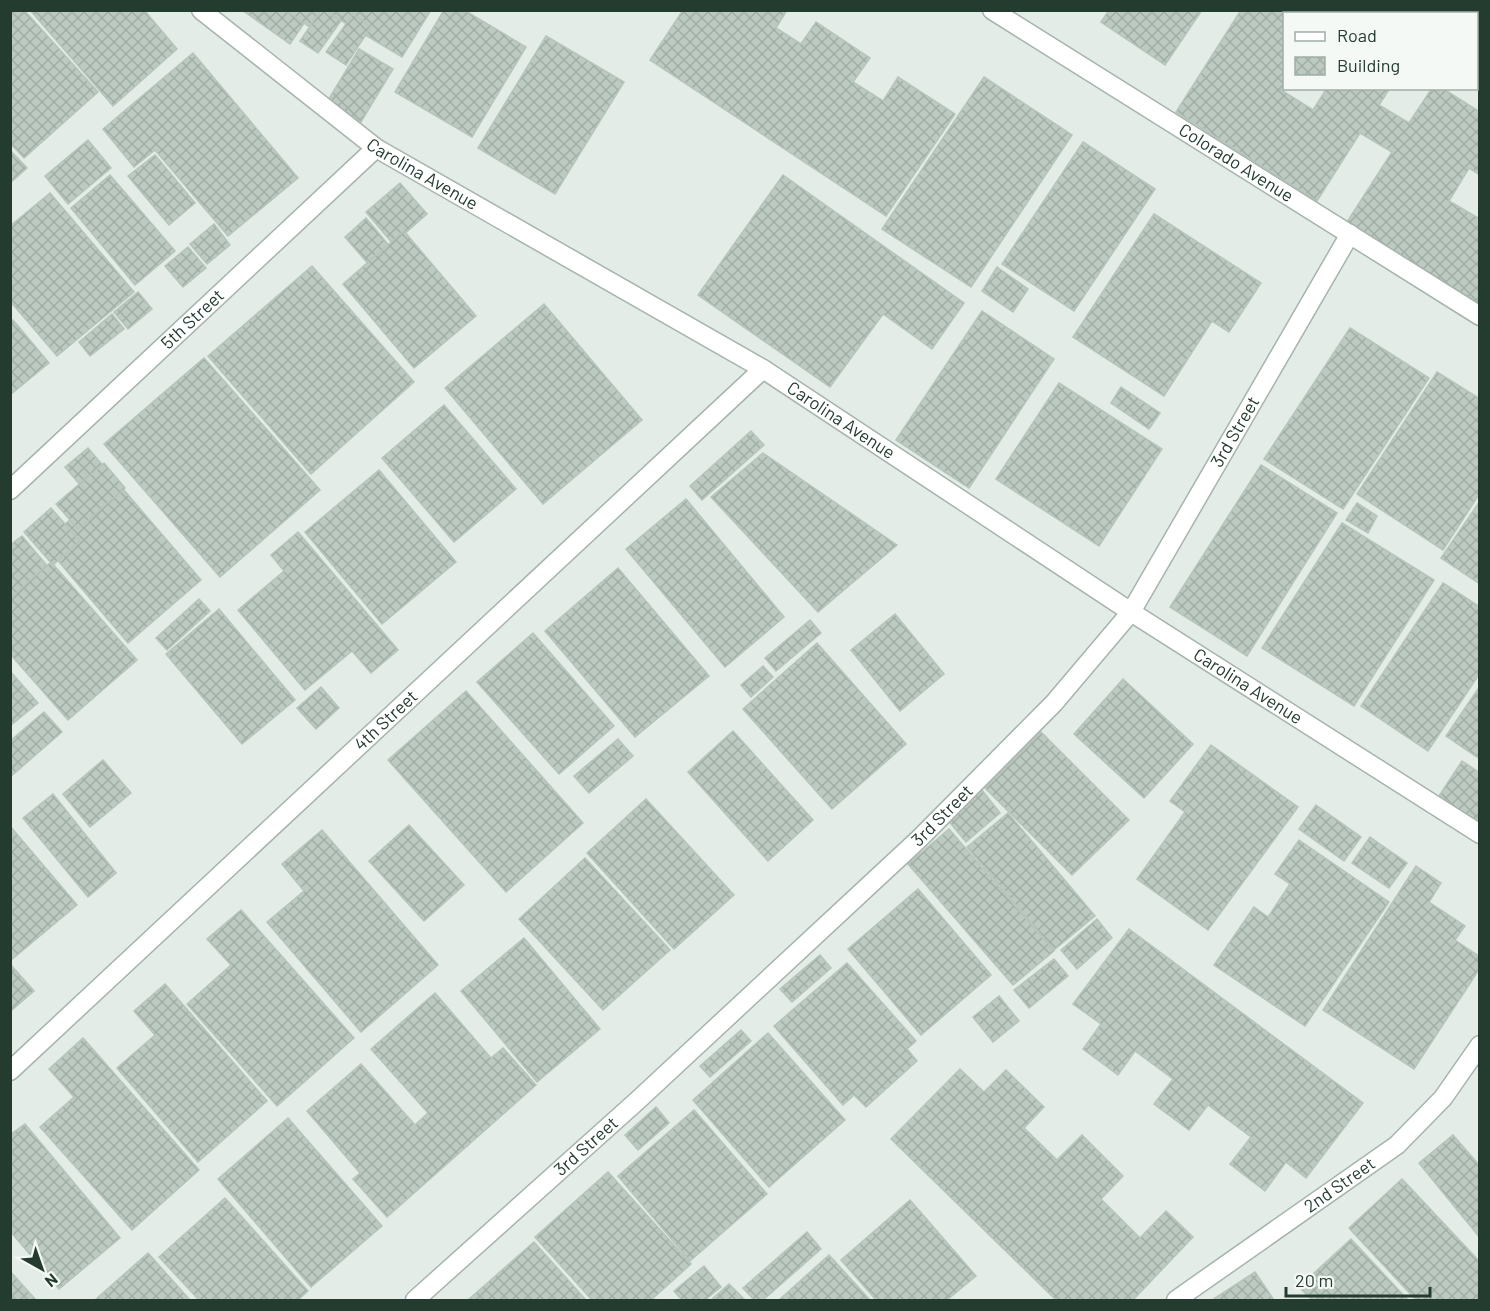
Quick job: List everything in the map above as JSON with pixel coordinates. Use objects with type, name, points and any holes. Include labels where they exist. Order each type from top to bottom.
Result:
[{"type":"street","name":"Carolina Avenue","points":[[201,10],[376,148],[763,369],[1131,612],[1479,834]]},
{"type":"street","name":"Colorado Avenue","points":[[992,10],[1479,316]]},
{"type":"street","name":"5th Street","points":[[10,490],[376,148]]},
{"type":"street","name":"3rd Street","points":[[415,1300],[637,1101],[919,839],[1054,703],[1131,612],[1350,234]]},
{"type":"street","name":"4th Street","points":[[10,1071],[763,369]]},
{"type":"street","name":"2nd Street","points":[[1176,1300],[1397,1145],[1443,1098],[1479,1045]]},
{"type":"building","points":[[10,10],[24,10],[98,92],[24,158],[10,143]]},
{"type":"building","points":[[30,10],[144,10],[177,49],[113,106]]},
{"type":"building","points":[[242,10],[313,10],[290,44]]},
{"type":"building","points":[[285,10],[323,10],[311,28]]},
{"type":"building","points":[[321,10],[348,11],[318,53],[300,41]]},
{"type":"building","points":[[332,10],[431,10],[402,57],[330,14]]},
{"type":"building","points":[[444,10],[464,10],[526,47],[472,137],[395,92]]},
{"type":"building","points":[[683,10],[787,10],[776,28],[801,44],[816,22],[870,58],[853,82],[883,101],[898,77],[955,114],[886,216],[650,60]]},
{"type":"building","points":[[1109,10],[1202,10],[1165,65],[1101,22]]},
{"type":"building","points":[[1241,10],[1321,10],[1324,12],[1283,12],[1283,87],[1281,90],[1313,110],[1326,90],[1389,90],[1379,105],[1409,123],[1431,90],[1445,90],[1480,112],[1480,175],[1469,168],[1449,201],[1480,219],[1480,306],[1347,222],[1392,152],[1360,133],[1317,201],[1176,112]]},
{"type":"building","points":[[1368,10],[1461,10],[1460,12],[1370,12]]},
{"type":"building","points":[[1480,10],[1480,84],[1478,83],[1478,12],[1471,12]]},
{"type":"building","points":[[353,14],[371,27],[346,65],[326,52]]},
{"type":"building","points":[[546,36],[624,82],[555,194],[478,148]]},
{"type":"building","points":[[359,49],[393,69],[361,122],[327,102]]},
{"type":"building","points":[[193,53],[298,178],[228,236],[155,150],[134,167],[103,129]]},
{"type":"building","points":[[984,77],[1072,135],[971,287],[882,229]]},
{"type":"building","points":[[88,140],[111,168],[68,204],[45,176]]},
{"type":"building","points":[[1083,142],[1155,189],[1074,311],[1002,264]]},
{"type":"building","points":[[10,150],[27,168],[10,183]]},
{"type":"building","points":[[155,155],[195,203],[169,225],[128,176]]},
{"type":"building","points":[[110,175],[175,251],[135,285],[71,208]]},
{"type":"building","points":[[783,175],[964,303],[932,349],[883,314],[830,387],[698,295]]},
{"type":"building","points":[[400,183],[427,214],[393,244],[366,212]]},
{"type":"building","points":[[50,193],[134,292],[57,356],[10,301],[10,226]]},
{"type":"building","points":[[1154,214],[1261,283],[1229,332],[1212,321],[1164,396],[1073,337]]},
{"type":"building","points":[[366,218],[391,248],[370,266],[345,237]]},
{"type":"building","points":[[214,224],[230,245],[207,264],[190,244]]},
{"type":"building","points":[[404,231],[476,316],[414,368],[343,284]]},
{"type":"building","points":[[188,247],[206,268],[183,287],[165,266]]},
{"type":"building","points":[[312,266],[414,382],[311,474],[208,356]]},
{"type":"building","points":[[997,267],[1028,289],[1013,312],[982,291]]},
{"type":"building","points":[[138,292],[152,309],[128,329],[114,312]]},
{"type":"building","points":[[544,304],[642,420],[543,504],[445,388]]},
{"type":"building","points":[[982,311],[1054,359],[969,488],[896,440]]},
{"type":"building","points":[[112,314],[124,329],[90,356],[79,342]]},
{"type":"building","points":[[13,320],[49,363],[10,395],[10,322]]},
{"type":"building","points":[[1350,328],[1429,378],[1343,509],[1264,459]]},
{"type":"building","points":[[204,358],[320,490],[220,577],[104,444]]},
{"type":"building","points":[[1437,372],[1480,399],[1480,493],[1443,550],[1357,494]]},
{"type":"building","points":[[1059,383],[1162,449],[1099,546],[996,479]]},
{"type":"building","points":[[1121,387],[1160,413],[1149,429],[1111,403]]},
{"type":"building","points":[[444,405],[516,489],[454,542],[382,458]]},
{"type":"building","points":[[751,431],[764,445],[702,500],[690,486]]},
{"type":"building","points":[[88,448],[201,580],[128,643],[43,543],[93,500],[65,467]]},
{"type":"building","points":[[763,453],[897,545],[818,612],[711,497]]},
{"type":"building","points":[[104,463],[125,488],[78,529],[56,504]]},
{"type":"building","points":[[1261,465],[1337,513],[1247,656],[1170,607]]},
{"type":"building","points":[[379,470],[456,562],[382,624],[305,532]]},
{"type":"building","points":[[686,499],[784,617],[725,667],[626,549]]},
{"type":"building","points":[[1480,501],[1480,584],[1441,558]]},
{"type":"building","points":[[1357,503],[1377,516],[1368,533],[1346,520]]},
{"type":"building","points":[[51,508],[80,541],[53,565],[24,532]]},
{"type":"building","points":[[1342,523],[1434,580],[1354,706],[1262,648]]},
{"type":"building","points":[[298,532],[398,650],[371,673],[352,651],[305,690],[238,610],[284,571],[271,555]]},
{"type":"building","points":[[22,536],[49,568],[10,601],[10,545]]},
{"type":"building","points":[[51,562],[137,660],[68,720],[10,654],[10,598]]},
{"type":"building","points":[[618,568],[709,676],[635,737],[545,631]]},
{"type":"building","points":[[1443,583],[1480,607],[1480,673],[1428,751],[1361,706]]},
{"type":"building","points":[[199,599],[210,611],[167,650],[156,638]]},
{"type":"building","points":[[219,609],[295,700],[242,744],[166,654]]},
{"type":"building","points":[[895,614],[944,674],[900,711],[851,650]]},
{"type":"building","points":[[810,620],[821,633],[776,671],[765,658]]},
{"type":"building","points":[[533,633],[614,726],[559,774],[477,682]]},
{"type":"building","points":[[817,643],[906,744],[832,809],[743,709]]},
{"type":"building","points":[[763,666],[773,677],[751,697],[741,685]]},
{"type":"building","points":[[10,671],[38,703],[10,726]]},
{"type":"building","points":[[1123,679],[1193,744],[1144,798],[1074,734]]},
{"type":"building","points":[[1480,686],[1480,759],[1446,736]]},
{"type":"building","points":[[321,687],[339,708],[316,729],[297,708]]},
{"type":"building","points":[[466,691],[583,823],[506,892],[388,760]]},
{"type":"building","points":[[44,712],[62,732],[10,777],[10,741]]},
{"type":"building","points":[[733,731],[813,820],[768,861],[688,772]]},
{"type":"building","points":[[1041,732],[1129,820],[1072,875],[985,788]]},
{"type":"building","points":[[618,739],[633,756],[589,793],[574,776]]},
{"type":"building","points":[[1211,745],[1298,807],[1208,930],[1137,879],[1185,812],[1170,801]]},
{"type":"building","points":[[103,760],[131,793],[90,827],[63,794]]},
{"type":"building","points":[[1462,761],[1480,773],[1480,833],[1435,802]]},
{"type":"building","points":[[981,789],[1000,813],[966,842],[947,819]]},
{"type":"building","points":[[53,794],[116,873],[88,897],[23,818]]},
{"type":"building","points":[[646,799],[734,895],[674,949],[587,853]]},
{"type":"building","points":[[1316,805],[1361,837],[1344,861],[1299,829]]},
{"type":"building","points":[[1008,813],[1095,916],[1054,950],[967,847]]},
{"type":"building","points":[[409,825],[464,885],[424,921],[369,861]]},
{"type":"building","points":[[10,826],[77,905],[10,961]]},
{"type":"building","points":[[949,829],[1054,951],[1013,985],[908,864]]},
{"type":"building","points":[[322,830],[438,965],[361,1032],[267,922],[304,891],[282,864]]},
{"type":"building","points":[[1370,837],[1407,863],[1389,888],[1352,863]]},
{"type":"building","points":[[1299,840],[1389,902],[1305,1026],[1214,965],[1254,907],[1268,917],[1290,884],[1275,874]]},
{"type":"building","points":[[585,858],[670,950],[603,1010],[519,919]]},
{"type":"building","points":[[1416,866],[1441,883],[1429,902],[1465,926],[1455,940],[1480,957],[1480,968],[1414,1069],[1323,1010]]},
{"type":"building","points":[[918,889],[991,975],[921,1035],[848,949]]},
{"type":"building","points":[[241,910],[354,1038],[277,1106],[187,1004],[231,965],[207,939]]},
{"type":"building","points":[[1097,919],[1112,938],[1077,969],[1061,950]]},
{"type":"building","points":[[1129,929],[1363,1103],[1306,1178],[1286,1162],[1265,1191],[1230,1164],[1251,1137],[1208,1105],[1189,1130],[1154,1104],[1173,1079],[1135,1051],[1118,1075],[1083,1049],[1101,1024],[1073,1004]]},
{"type":"building","points":[[524,938],[600,1029],[537,1082],[461,991]]},
{"type":"building","points":[[820,955],[831,968],[792,1002],[780,989]]},
{"type":"building","points":[[1054,959],[1068,976],[1029,1008],[1014,990]]},
{"type":"building","points":[[847,963],[916,1041],[907,1049],[917,1061],[866,1107],[854,1095],[843,1105],[774,1026]]},
{"type":"building","points":[[10,964],[34,991],[12,1010],[10,1008]]},
{"type":"building","points":[[165,984],[267,1101],[198,1162],[117,1068],[155,1035],[134,1011]]},
{"type":"building","points":[[435,993],[491,1058],[503,1048],[536,1085],[387,1217],[353,1179],[360,1173],[307,1111],[361,1064],[415,1125],[428,1113],[371,1049]]},
{"type":"building","points":[[999,996],[1019,1021],[993,1042],[973,1017]]},
{"type":"building","points":[[741,1030],[751,1041],[710,1077],[700,1066]]},
{"type":"building","points":[[768,1033],[845,1120],[769,1187],[693,1100]]},
{"type":"building","points":[[83,1038],[199,1170],[132,1230],[40,1127],[74,1097],[49,1069]]},
{"type":"building","points":[[960,1069],[984,1092],[1006,1070],[1044,1107],[1024,1128],[1057,1160],[1082,1135],[1123,1176],[1101,1199],[1140,1238],[1166,1211],[1193,1237],[1133,1300],[1056,1300],[891,1139]]},
{"type":"building","points":[[656,1107],[669,1123],[638,1150],[625,1135]]},
{"type":"building","points":[[694,1110],[767,1194],[690,1261],[618,1176]]},
{"type":"building","points":[[288,1118],[382,1226],[311,1287],[218,1179]]},
{"type":"building","points":[[25,1124],[120,1238],[59,1289],[10,1231],[10,1135]]},
{"type":"building","points":[[1453,1135],[1480,1166],[1480,1238],[1419,1163]]},
{"type":"building","points":[[608,1172],[691,1264],[651,1300],[592,1300],[535,1237]]},
{"type":"building","points":[[1402,1179],[1480,1262],[1480,1300],[1416,1300],[1349,1228]]},
{"type":"building","points":[[225,1198],[308,1291],[298,1300],[199,1300],[159,1257]]},
{"type":"building","points":[[910,1200],[976,1276],[947,1300],[876,1300],[841,1260]]},
{"type":"building","points":[[807,1232],[821,1249],[763,1300],[754,1300],[743,1288]]},
{"type":"building","points":[[1351,1239],[1408,1300],[1312,1300],[1299,1287]]},
{"type":"building","points":[[534,1242],[586,1300],[468,1300],[493,1278]]},
{"type":"building","points":[[148,1253],[190,1300],[95,1300]]},
{"type":"building","points":[[829,1255],[870,1300],[779,1300]]},
{"type":"building","points":[[704,1266],[721,1287],[705,1300],[682,1300],[674,1291]]},
{"type":"building","points":[[10,1271],[36,1300],[10,1300]]},
{"type":"building","points":[[1255,1272],[1274,1300],[1212,1300]]},
{"type":"building","points":[[729,1284],[745,1300],[711,1300]]}]
